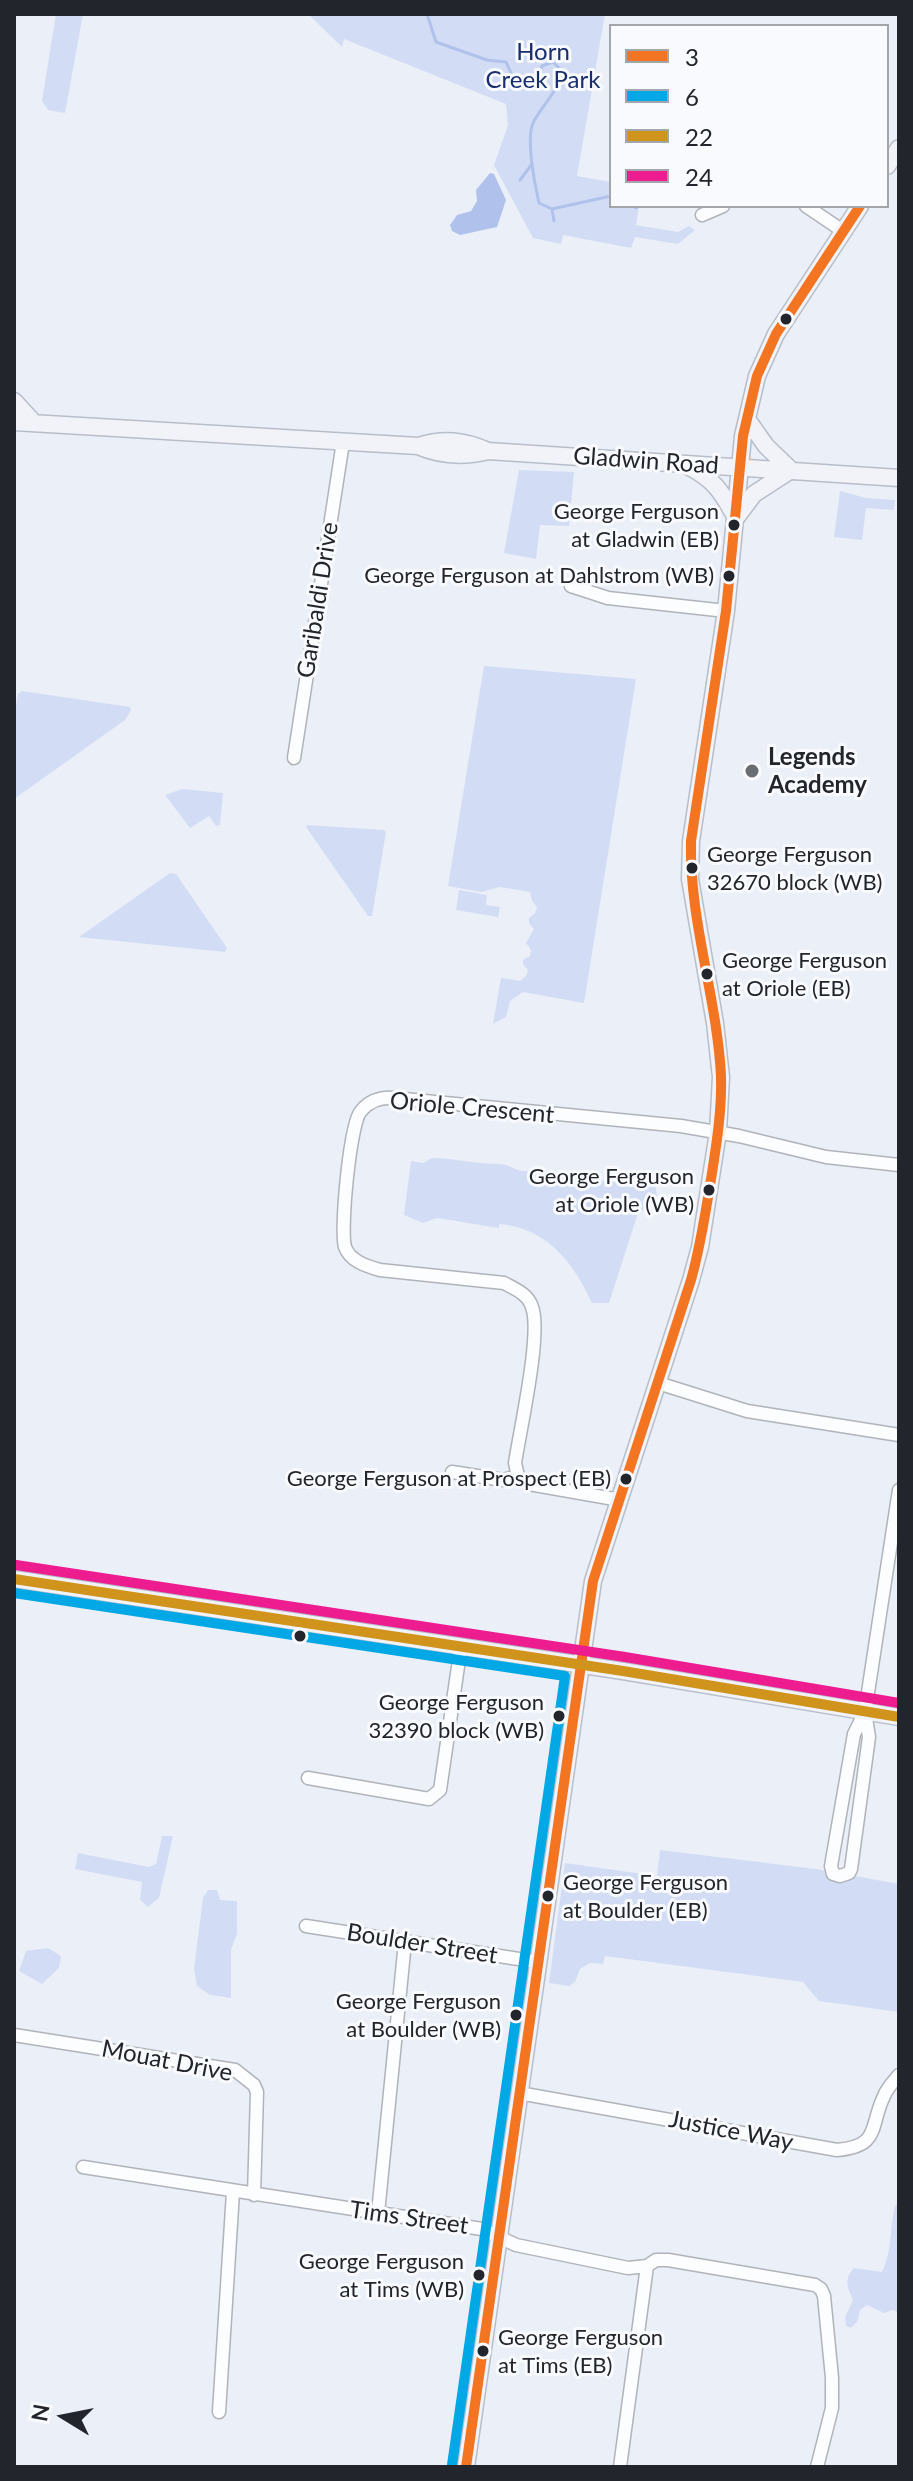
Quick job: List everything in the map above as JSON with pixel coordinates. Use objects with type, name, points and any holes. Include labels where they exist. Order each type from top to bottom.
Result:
[{"type":"main road","points":[[466,2467],[593,1581],[700,1247],[718,1132],[721,1077],[717,1035],[695,918],[690,858],[726,611],[747,419],[757,376],[776,334],[859,208]]},
{"type":"main road","points":[[14,401],[34,423],[14,433]]},
{"type":"main road","points":[[736,518],[754,494],[791,470],[769,449],[747,419]]},
{"type":"main road","name":"Gladwin Road","points":[[14,422],[418,446],[435,441],[465,442],[488,451],[899,478]]},
{"type":"main road","points":[[681,463],[707,477],[719,488],[736,518]]},
{"type":"main road","points":[[14,1579],[581,1664],[899,1717]]},
{"type":"street","points":[[702,215],[718,208]]},
{"type":"street","points":[[809,208],[843,231]]},
{"type":"street","name":"Garibaldi Drive","points":[[294,758],[343,442]]},
{"type":"street","points":[[571,586],[608,598],[726,611]]},
{"type":"street","name":"Oriole Crescent","points":[[518,1476],[515,1463],[535,1331],[533,1307],[521,1292],[504,1283],[380,1270],[361,1265],[346,1249],[343,1226],[353,1131],[358,1113],[372,1101],[383,1097],[718,1132]]},
{"type":"street","points":[[718,1132],[826,1157],[899,1165]]},
{"type":"street","points":[[658,1383],[747,1411],[899,1435]]},
{"type":"street","points":[[452,1472],[503,1480],[518,1476],[529,1484],[620,1500]]},
{"type":"street","points":[[865,1712],[854,1734],[831,1866],[833,1874],[840,1876],[851,1869],[869,1737],[865,1712],[899,1490]]},
{"type":"street","points":[[308,1778],[429,1799],[440,1790],[461,1646]]},
{"type":"street","name":"Boulder Street","points":[[306,1926],[538,1962]]},
{"type":"street","points":[[378,2213],[405,1942]]},
{"type":"street","name":"Mouat Drive","points":[[14,2035],[235,2070],[254,2085],[257,2092],[254,2195]]},
{"type":"street","name":"Justice Way","points":[[519,2093],[837,2150],[869,2139],[883,2097],[899,2075]]},
{"type":"street","name":"Tims Street","points":[[83,2167],[482,2229],[516,2245],[628,2268],[668,2260],[805,2282],[821,2289],[824,2296],[832,2378],[832,2408],[817,2467]]},
{"type":"street","points":[[219,2412],[233,2192]]},
{"type":"street","points":[[620,2467],[647,2266]]},
{"type":"green space","points":[[56,14],[83,14],[65,113],[48,110],[42,101]]},
{"type":"green space","name":"Horn Creek Park","points":[[308,14],[605,14],[577,176],[609,182],[609,208],[639,208],[636,225],[678,232],[689,226],[695,230],[678,244],[635,237],[631,248],[563,235],[561,244],[533,238],[494,165],[508,125],[506,104],[344,39],[342,47]]},
{"type":"green space","points":[[519,470],[574,472],[569,526],[540,525],[536,559],[504,553]]},
{"type":"green space","points":[[840,491],[866,498],[895,500],[894,510],[866,508],[862,540],[834,537]]},
{"type":"green space","points":[[484,666],[636,679],[584,1003],[523,992],[510,1001],[506,1017],[493,1024],[501,978],[520,981],[526,976],[528,970],[523,960],[530,956],[531,950],[526,943],[534,929],[529,918],[537,907],[530,892],[500,887],[481,892],[448,886]]},
{"type":"green space","points":[[22,691],[130,707],[131,710],[125,720],[14,799],[14,718],[18,694]]},
{"type":"green space","points":[[182,789],[223,793],[220,825],[216,826],[209,816],[190,828],[165,795]]},
{"type":"green space","points":[[307,825],[386,832],[372,916],[368,916]]},
{"type":"green space","points":[[170,873],[176,874],[227,948],[225,952],[79,937]]},
{"type":"green space","points":[[459,890],[487,895],[486,905],[500,907],[498,917],[456,910]]},
{"type":"green space","points":[[432,1158],[503,1165],[520,1171],[540,1168],[548,1175],[625,1183],[640,1180],[655,1183],[658,1202],[638,1213],[609,1303],[592,1303],[567,1261],[545,1240],[531,1232],[499,1224],[499,1228],[437,1218],[423,1223],[404,1215],[411,1161],[423,1163]]},
{"type":"green space","points":[[162,1836],[173,1836],[159,1898],[148,1907],[140,1900],[142,1882],[75,1869],[78,1853],[149,1867],[156,1864]]},
{"type":"green space","points":[[660,1850],[816,1869],[899,1884],[899,2012],[819,2001],[803,1982],[605,1956],[603,1964],[590,1963],[580,1969],[575,1982],[569,1986],[549,1983],[565,1863],[657,1876]]},
{"type":"green space","points":[[208,1890],[217,1890],[220,1900],[237,1901],[237,1934],[231,1950],[231,1998],[210,1995],[197,1986],[194,1969],[203,1898]]},
{"type":"green space","points":[[48,1948],[61,1956],[59,1968],[42,1984],[19,1971],[26,1951]]},
{"type":"green space","points":[[899,2203],[899,2313],[893,2310],[884,2313],[867,2305],[860,2310],[857,2322],[851,2328],[846,2326],[845,2317],[853,2300],[848,2287],[849,2276],[854,2268],[882,2272],[888,2255],[895,2206]]},
{"type":"water","points":[[490,173],[494,174],[506,200],[497,227],[460,235],[452,231],[450,225],[457,215],[471,211],[477,201],[476,190]]},
{"type":"waterway","points":[[427,14],[436,42],[487,60],[506,62],[515,82],[525,88],[537,83],[542,66],[553,62],[562,71],[531,128],[532,161],[539,203],[552,209],[609,196]]},
{"type":"waterway","points":[[520,180],[532,164]]},
{"type":"waterway","points":[[552,209],[554,221]]},
{"type":"transit line","name":"3","points":[[466,2467],[593,1581],[691,1280],[716,1149],[721,1076],[694,900],[691,841],[726,611],[743,436],[757,376],[776,334],[859,208]]},
{"type":"transit line","name":"24","points":[[16,1565],[625,1657],[899,1703]]},
{"type":"transit line","name":"22","points":[[14,1579],[623,1671],[899,1717]]},
{"type":"transit line","name":"6","points":[[14,1593],[565,1676],[452,2465]]},
{"type":"place","name":"George Ferguson at Gladwin (EB)","points":[[734,525]]},
{"type":"place","name":"George Ferguson at Dahlstrom (WB)","points":[[729,576]]},
{"type":"place","name":"Legends Academy","points":[[752,771]]},
{"type":"place","name":"George Ferguson 32670 block (WB)","points":[[692,868]]},
{"type":"place","name":"George Ferguson at Oriole (EB)","points":[[707,974]]},
{"type":"place","name":"George Ferguson at Oriole (WB)","points":[[709,1190]]},
{"type":"place","name":"George Ferguson at Prospect (EB)","points":[[626,1479]]},
{"type":"place","name":"George Ferguson 32390 block (WB)","points":[[559,1716]]},
{"type":"place","name":"George Ferguson at Boulder (EB)","points":[[548,1896]]},
{"type":"place","name":"George Ferguson at Boulder (WB)","points":[[516,2015]]},
{"type":"place","name":"George Ferguson at Tims (WB)","points":[[479,2275]]},
{"type":"place","name":"George Ferguson at Tims (EB)","points":[[483,2351]]}]
